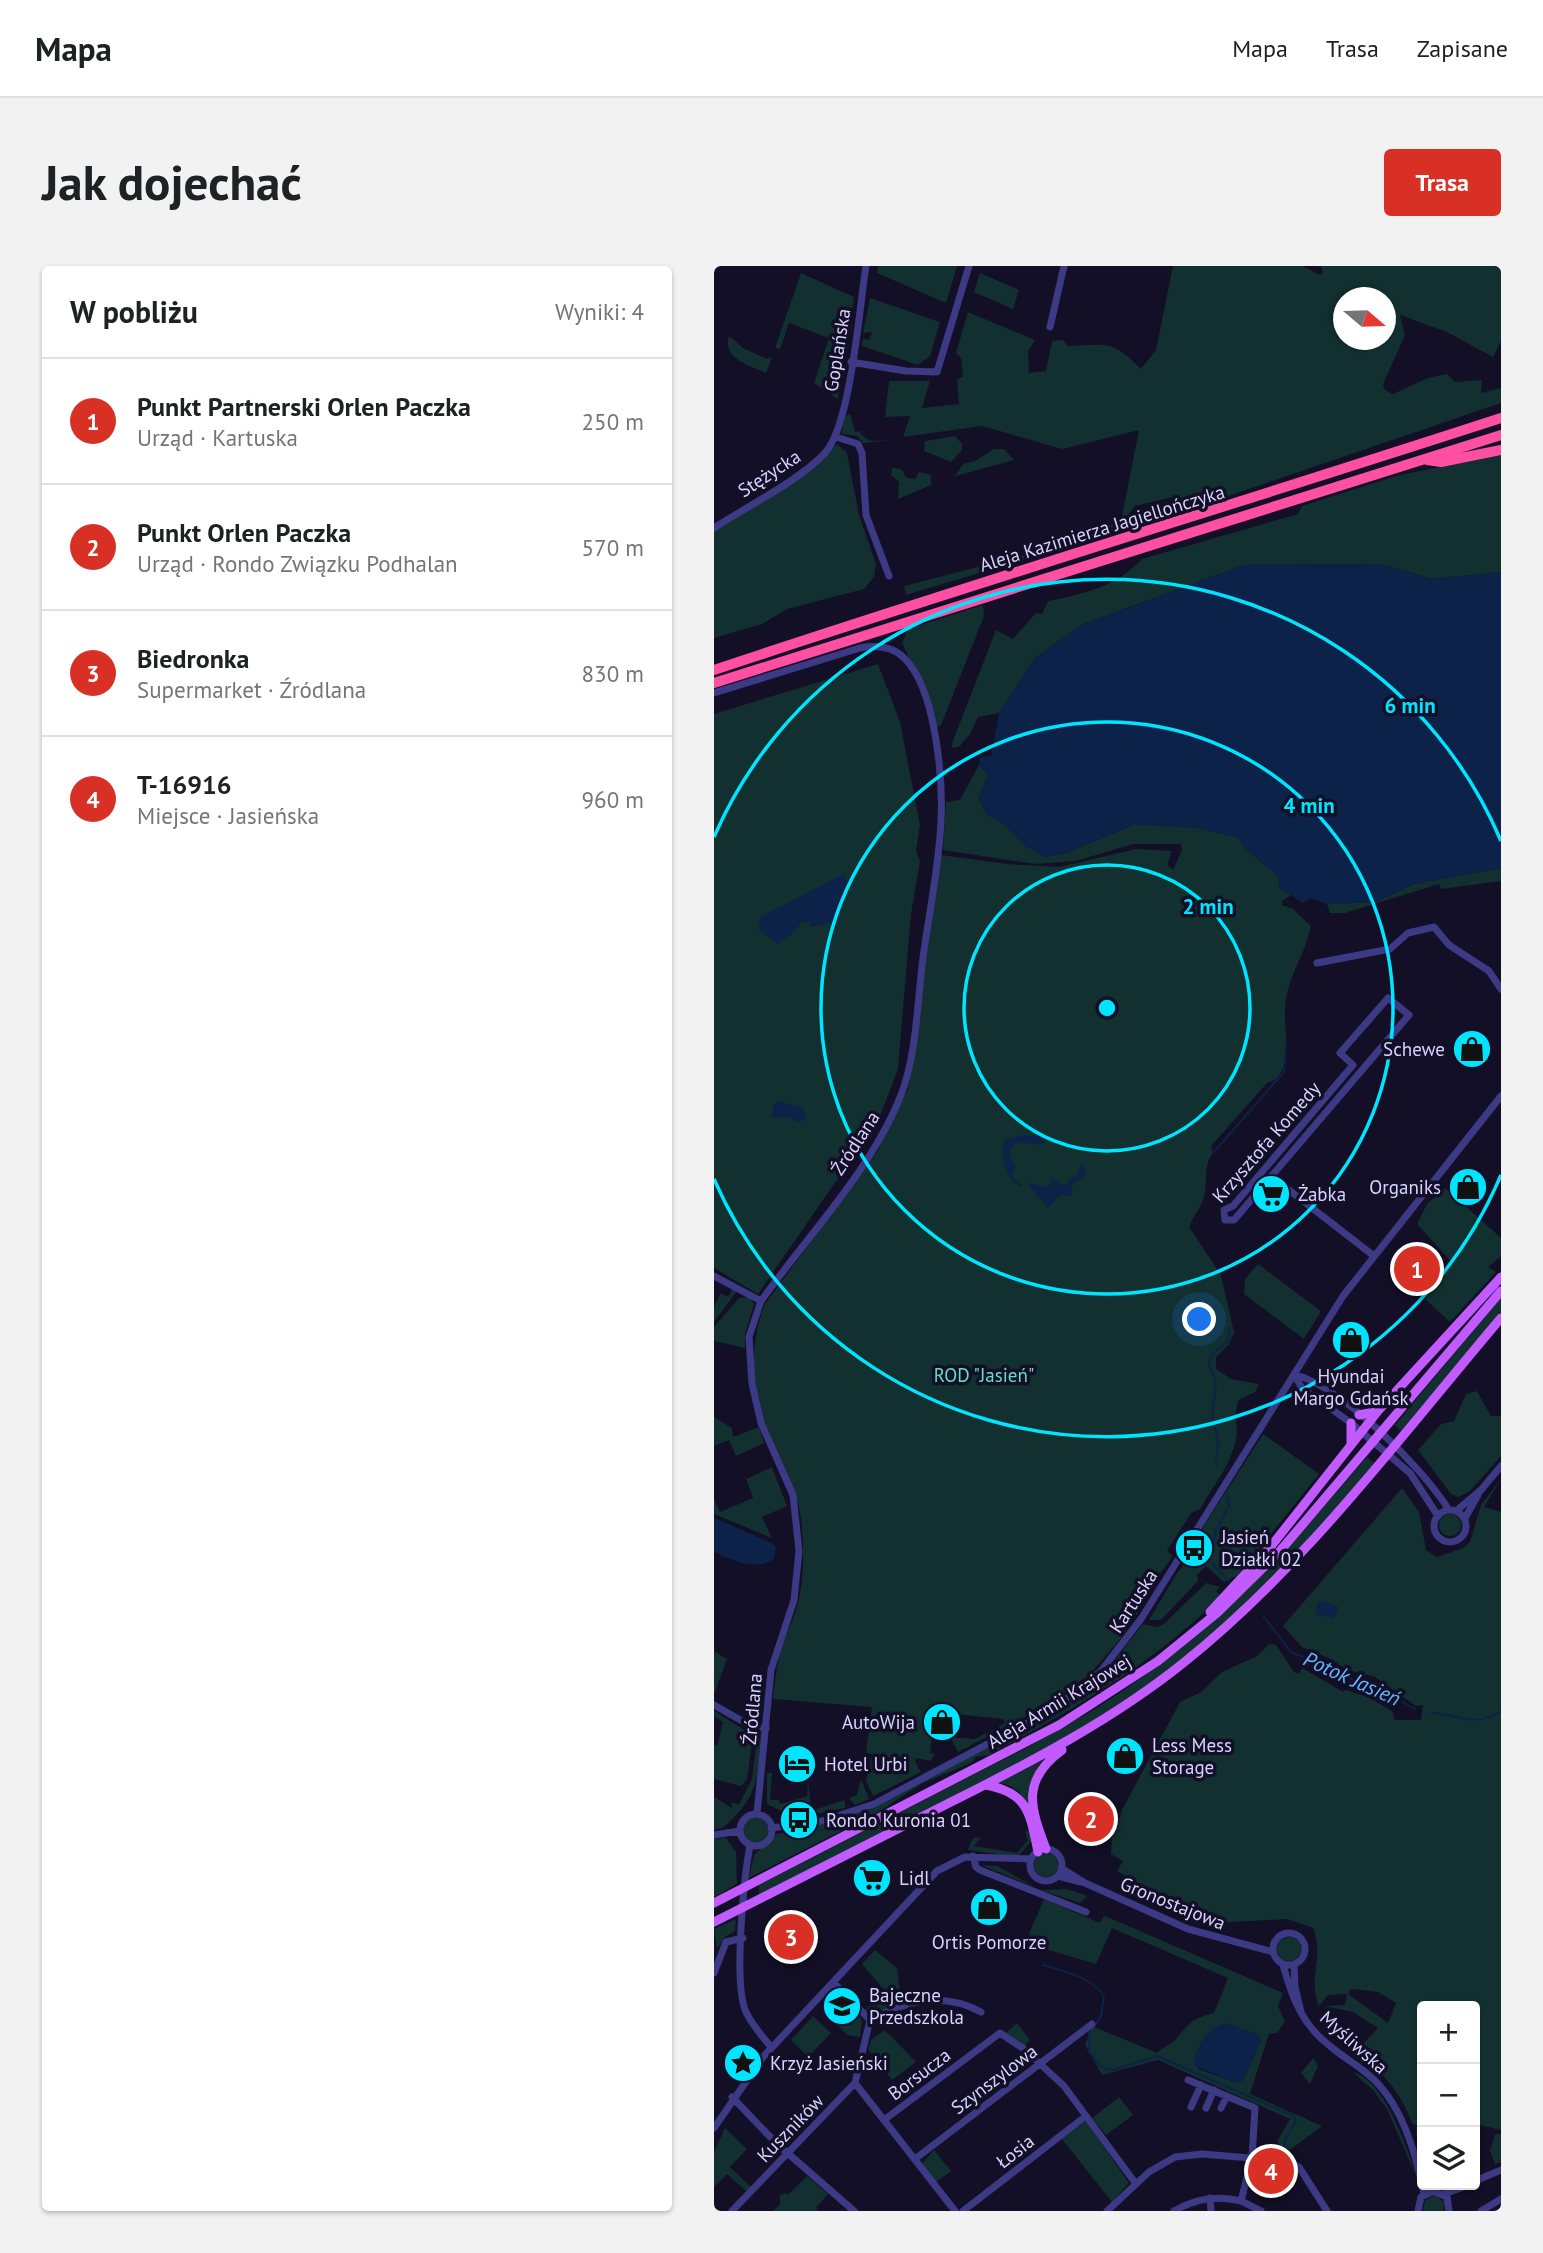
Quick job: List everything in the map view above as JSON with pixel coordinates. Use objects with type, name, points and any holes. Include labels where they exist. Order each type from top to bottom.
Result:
[{"type":"highway","name":"Aleja Kazimierza Jagiellończyka","points":[[714,670],[1501,418]]},
{"type":"highway","name":"Aleja Kazimierza Jagiellończyka","points":[[714,682],[1501,435]]},
{"type":"highway","points":[[1423,460],[1441,462],[1501,450]]},
{"type":"main road","points":[[1158,1661],[1272,1545],[1378,1411],[1501,1277]]},
{"type":"main road","name":"Aleja Armii Krajowej","points":[[714,1903],[1059,1725],[1158,1661],[1247,1586],[1501,1291]]},
{"type":"main road","name":"Aleja Armii Krajowej","points":[[714,1922],[985,1785],[1083,1732],[1162,1680],[1243,1612],[1288,1569],[1501,1318]]},
{"type":"main road","points":[[1359,1415],[1378,1411]]},
{"type":"main road","points":[[1350,1445],[1351,1423]]},
{"type":"main road","points":[[1036,1857],[1032,1787],[1043,1764],[1083,1732]]},
{"type":"main road","points":[[985,1785],[1013,1791],[1022,1800],[1036,1857]]},
{"type":"street","name":"Goplańska","points":[[835,437],[851,362],[866,266]]},
{"type":"street","points":[[851,362],[906,371],[937,372],[969,266]]},
{"type":"street","points":[[1049,327],[1064,266]]},
{"type":"street","points":[[835,437],[858,444],[862,453],[866,515],[889,576]]},
{"type":"street","name":"Stężycka","points":[[714,528],[817,460],[835,437]]},
{"type":"street","name":"Źródlana","points":[[714,693],[860,648],[880,646],[895,651],[910,665],[923,693],[936,745],[941,805],[918,1005],[902,1091],[871,1151],[761,1301],[749,1337],[752,1384],[761,1423],[793,1494],[799,1550],[794,1601],[771,1670],[757,1814]]},
{"type":"street","points":[[1317,963],[1390,948],[1408,933],[1434,927],[1449,945],[1489,971],[1501,989]]},
{"type":"street","name":"Krzysztofa Komedy","points":[[1388,998],[1409,1015],[1271,1176],[1234,1220],[1225,1220],[1224,1210],[1233,1206],[1353,1065],[1340,1054],[1388,998]]},
{"type":"street","name":"Kartuska","points":[[771,1828],[830,1819],[874,1804],[1052,1710],[1089,1683],[1129,1638],[1343,1296],[1501,1096]]},
{"type":"street","name":"Krzysztofa Komedy","points":[[1271,1176],[1374,1256]]},
{"type":"street","points":[[714,1276],[761,1301]]},
{"type":"street","points":[[1294,1374],[1308,1378],[1359,1415],[1416,1466],[1453,1510],[1465,1518]]},
{"type":"street","points":[[1294,1374],[1302,1388],[1361,1431],[1417,1482],[1438,1516],[1435,1530],[1447,1541],[1463,1536],[1465,1518],[1480,1490]]},
{"type":"street","points":[[1438,1516],[1453,1510],[1480,1490],[1501,1466]]},
{"type":"street","points":[[714,1705],[751,1726],[766,1728]]},
{"type":"street","points":[[757,1814],[768,1820],[771,1828],[766,1842],[750,1845],[743,1840],[740,1831],[744,1819],[757,1814]]},
{"type":"street","points":[[714,1835],[740,1831]]},
{"type":"street","points":[[750,1845],[743,1938],[742,1999],[755,2027],[771,2047]]},
{"type":"street","points":[[973,1856],[976,1867],[980,1870],[1086,1912]]},
{"type":"street","points":[[714,2127],[732,2097],[771,2047],[937,1871],[954,1860],[973,1856],[1011,1860],[1059,1856],[1060,1872]]},
{"type":"street","name":"Gronostajowa","points":[[1036,1857],[1041,1881],[1050,1881],[1060,1872],[1202,1935],[1273,1952]]},
{"type":"street","points":[[1293,1933],[1301,1938],[1305,1946],[1304,1955],[1294,1965],[1283,1965],[1273,1952],[1274,1943],[1283,1934],[1293,1933]]},
{"type":"street","points":[[714,1973],[726,1942],[743,1938]]},
{"type":"street","name":"Gronostajowa","points":[[1252,1945],[1274,1943]]},
{"type":"street","name":"Myśliwska","points":[[1283,1965],[1294,2004],[1318,2036],[1370,2074],[1385,2091],[1417,2164]]},
{"type":"street","name":"Myśliwska","points":[[1294,1965],[1295,1987],[1301,2012]]},
{"type":"street","points":[[833,1982],[870,2020]]},
{"type":"street","points":[[855,2083],[870,2020],[900,2004],[926,2000],[948,2001],[981,2012]]},
{"type":"street","name":"Szynszylowa","points":[[915,2159],[1092,2024]]},
{"type":"street","name":"Borsucza","points":[[884,2120],[1000,2034],[1040,2063]]},
{"type":"street","points":[[1040,2063],[1064,2086],[1136,2184]]},
{"type":"street","points":[[1188,2080],[1255,2110],[1252,2157],[1241,2201]]},
{"type":"street","name":"Borsucza","points":[[855,2083],[955,2211]]},
{"type":"street","name":"Kuszników","points":[[732,2211],[855,2083]]},
{"type":"street","points":[[1191,2107],[1201,2085]]},
{"type":"street","points":[[1206,2108],[1214,2090]]},
{"type":"street","points":[[1222,2108],[1227,2096]]},
{"type":"street","points":[[732,2097],[787,2154],[854,2211]]},
{"type":"street","name":"Łosia","points":[[963,2211],[1086,2116]]},
{"type":"street","points":[[1107,2211],[1165,2162],[1182,2156],[1202,2154],[1252,2157],[1294,2164],[1327,2211]]},
{"type":"street","points":[[1480,2179],[1501,2170]]},
{"type":"street","name":"Myśliwska","points":[[1423,2190],[1424,2194]]},
{"type":"street","points":[[1417,2210],[1424,2194],[1429,2190]]},
{"type":"street","points":[[1436,2190],[1444,2194],[1450,2207],[1464,2190]]},
{"type":"street","points":[[1444,2194],[1456,2190]]},
{"type":"street","points":[[1210,2198],[1212,2211]]},
{"type":"street","points":[[1174,2211],[1187,2203],[1210,2198],[1241,2201],[1261,2211]]},
{"type":"street","points":[[1481,2211],[1501,2199]]},
{"type":"green space","points":[[878,266],[957,266],[946,303],[877,273]]},
{"type":"green space","points":[[1173,266],[1303,266],[1320,275],[1323,272],[1321,266],[1501,266],[1501,341],[1493,357],[1447,332],[1400,315],[1405,335],[1383,384],[1385,390],[1393,394],[1428,378],[1447,374],[1455,382],[1482,380],[1481,393],[1501,388],[1501,403],[1190,509],[1186,500],[1177,496],[1135,506],[1129,514],[1131,527],[906,595],[904,586],[1039,551],[1121,521],[1139,430],[1062,449],[982,426],[903,437],[910,416],[885,417],[889,381],[930,381],[922,408],[959,404],[957,379],[963,377],[961,358],[956,353],[968,312],[1035,340],[1028,351],[1029,373],[1046,371],[1052,341],[1063,340],[1068,346],[1101,345],[1115,348],[1141,369],[1156,350]]},
{"type":"green space","points":[[801,273],[854,297],[838,399],[814,383],[829,338],[789,323],[780,349],[775,348]]},
{"type":"green space","points":[[980,273],[1019,290],[1013,309],[974,292]]},
{"type":"green space","points":[[870,298],[940,322],[930,356],[918,365],[862,346],[863,338],[869,340],[872,332],[863,333]]},
{"type":"green space","points":[[729,336],[743,348],[767,359],[772,357],[766,373],[733,356],[729,350]]},
{"type":"green space","points":[[850,414],[855,432],[860,431],[861,435],[871,441],[891,440],[863,443],[857,436],[841,434],[845,416]]},
{"type":"green space","points":[[955,436],[962,444],[962,450],[951,462],[924,451],[925,441]]},
{"type":"green space","points":[[837,444],[847,453],[859,515],[876,564],[874,577],[864,589],[787,609],[762,624],[714,638],[714,531],[817,464]]},
{"type":"green space","points":[[994,449],[1004,449],[1014,460],[955,476],[963,464],[975,461]]},
{"type":"green space","points":[[1501,454],[1501,572],[1433,579],[1380,564],[1244,565],[1081,625],[1035,658],[999,713],[978,717],[970,734],[960,746],[951,746],[996,630],[1013,639],[1036,613],[1042,614],[1048,601],[1100,587],[1122,576],[1142,559],[1298,514],[1302,506],[1396,476]]},
{"type":"green space","points":[[892,468],[901,469],[907,478],[915,479],[919,472],[931,475],[931,485],[898,499],[899,482],[891,475]]},
{"type":"green space","points":[[983,605],[984,616],[941,725],[936,728],[927,697],[902,643],[908,629]]},
{"type":"green space","points":[[878,664],[900,722],[920,825],[916,851],[920,861],[911,914],[898,1069],[879,1119],[758,1294],[714,1268],[714,714]]},
{"type":"green space","name":"ROD \"Jasień\"","points":[[979,765],[988,775],[979,798],[986,814],[1004,824],[1026,846],[1045,857],[1066,853],[1135,824],[1198,828],[1238,837],[1245,848],[1277,875],[1280,888],[1291,895],[1282,901],[1282,905],[1293,909],[1311,926],[1288,991],[1285,1015],[1286,1054],[1281,1073],[1267,1083],[1211,1146],[1213,1153],[1207,1168],[1204,1197],[1189,1227],[1221,1275],[1234,1332],[1229,1344],[1216,1357],[1216,1369],[1231,1379],[1259,1384],[1255,1392],[1239,1400],[1236,1439],[1226,1466],[1200,1509],[1191,1513],[1167,1551],[1173,1556],[1144,1596],[1138,1613],[1121,1638],[1089,1675],[1046,1706],[958,1752],[950,1737],[975,1739],[1005,1723],[1004,1719],[935,1712],[930,1753],[935,1754],[931,1761],[916,1758],[915,1762],[921,1772],[873,1796],[866,1780],[872,1754],[866,1753],[872,1707],[773,1699],[779,1656],[799,1597],[803,1548],[801,1516],[795,1492],[764,1422],[756,1388],[754,1354],[765,1304],[877,1152],[908,1089],[941,855],[1007,864],[1059,867],[1136,849],[1172,851],[1167,865],[1173,870],[1182,850],[1181,844],[1133,844],[1076,861],[1035,864],[943,850],[946,802],[960,800]]},
{"type":"green space","points":[[1501,868],[1501,881],[1441,889],[1439,884],[1345,913],[1330,913],[1327,904],[1375,902],[1414,884]]},
{"type":"green space","points":[[1445,1188],[1501,1238],[1501,1256],[1488,1267],[1496,1272],[1450,1322],[1425,1299],[1452,1263],[1417,1224],[1427,1204]]},
{"type":"green space","points":[[1258,1264],[1321,1311],[1304,1339],[1244,1294],[1245,1279]]},
{"type":"green space","points":[[725,1285],[737,1291],[714,1322],[714,1307],[721,1293],[728,1297],[732,1290]]},
{"type":"green space","points":[[749,1297],[754,1304],[745,1334],[745,1348],[714,1341],[714,1327],[739,1298]]},
{"type":"green space","points":[[1501,1297],[1501,1312],[1401,1431],[1395,1425]]},
{"type":"green space","points":[[1477,1391],[1491,1416],[1501,1416],[1501,1456],[1470,1491],[1458,1497],[1451,1494],[1418,1450],[1441,1424],[1454,1421],[1466,1394]]},
{"type":"green space","points":[[714,1417],[732,1428],[733,1437],[759,1427],[764,1443],[736,1456],[729,1440],[714,1446]]},
{"type":"green space","points":[[1263,1434],[1319,1474],[1238,1575],[1224,1582],[1206,1566],[1197,1575],[1198,1581],[1161,1620],[1149,1620],[1177,1573],[1193,1554],[1204,1526]]},
{"type":"green space","points":[[1367,1457],[1374,1463],[1305,1543],[1231,1619],[1177,1664],[1128,1699],[1026,1761],[759,1895],[759,1885],[1046,1737],[1127,1688],[1225,1609],[1284,1551]]},
{"type":"green space","points":[[772,1467],[787,1506],[762,1517],[772,1538],[714,1514],[714,1499],[720,1512],[753,1498],[746,1479]]},
{"type":"green space","points":[[1501,1479],[1484,1507],[1501,1512],[1501,2130],[1480,2125],[1480,2001],[1417,2001],[1417,2126],[1412,2123],[1402,2100],[1381,2073],[1353,2050],[1357,2040],[1363,2044],[1378,2028],[1353,2012],[1324,2006],[1345,2005],[1347,1994],[1328,1995],[1319,2006],[1315,1986],[1317,1949],[1313,1928],[1287,1919],[1212,1923],[1182,1904],[1117,1871],[1123,1861],[1111,1854],[1112,1837],[1123,1808],[1180,1702],[1201,1692],[1222,1672],[1257,1656],[1269,1644],[1276,1645],[1294,1672],[1299,1674],[1302,1668],[1343,1692],[1346,1690],[1368,1697],[1392,1711],[1395,1720],[1421,1720],[1423,1705],[1416,1706],[1375,1677],[1345,1669],[1333,1660],[1302,1647],[1283,1626],[1402,1488],[1419,1512],[1426,1550],[1437,1557],[1463,1548],[1470,1542],[1481,1505]],"holes":[[[1351,1989],[1378,1992],[1396,2003],[1388,2023],[1348,1994]]]},
{"type":"green space","points":[[1450,1514],[1460,1521],[1461,1525],[1454,1535],[1450,1536],[1440,1529],[1439,1525],[1446,1515]]},
{"type":"green space","points":[[1206,1583],[1220,1587],[1216,1591],[1221,1596],[1168,1643],[1111,1684],[989,1755],[975,1757],[973,1762],[921,1784],[880,1811],[749,1878],[754,1855],[777,1834],[837,1821],[874,1807],[1066,1705],[1105,1673],[1143,1624],[1157,1627],[1164,1624]]},
{"type":"green space","points":[[714,1651],[727,1659],[714,1694]]},
{"type":"green space","points":[[714,1711],[753,1735],[747,1779],[741,1786],[714,1779],[714,1745],[717,1746],[723,1722],[714,1716]]},
{"type":"green space","points":[[758,1731],[761,1732],[757,1777],[750,1797],[728,1823],[714,1830],[714,1797],[732,1808],[732,1802],[739,1805],[752,1779]]},
{"type":"green space","points":[[1042,1761],[1030,1789],[1038,1837],[1022,1795],[1008,1785],[998,1783]]},
{"type":"green space","points":[[767,1773],[772,1773],[770,1800],[779,1800],[780,1804],[807,1796],[808,1779],[811,1811],[845,1800],[845,1808],[796,1818],[767,1804]]},
{"type":"green space","points":[[861,1779],[869,1799],[855,1805],[849,1798],[857,1795]]},
{"type":"green space","points":[[755,1817],[764,1821],[768,1830],[764,1839],[755,1843],[746,1839],[742,1830],[746,1821]]},
{"type":"green space","points":[[1031,1830],[1033,1839],[1018,1857],[968,1850],[973,1838],[981,1837],[974,1846],[1017,1853],[1028,1840],[1025,1832]]},
{"type":"green space","points":[[726,1838],[736,1852],[737,1884],[714,1897],[714,1839]]},
{"type":"green space","points":[[1046,1853],[1057,1860],[1058,1865],[1051,1876],[1046,1877],[1035,1870],[1034,1865],[1041,1854]]},
{"type":"green space","points":[[981,1865],[997,1866],[1033,1886]]},
{"type":"green space","points":[[1067,1889],[1087,1896],[1080,1903],[1041,1890]]},
{"type":"green space","points":[[1044,1899],[1100,1923],[1104,1916],[1110,1918],[1283,1993],[1278,2006],[1285,2022],[1277,2033],[1269,2034],[1250,2094],[1322,2126],[1286,2153],[1278,2152],[1278,2140],[1290,2119],[1158,2060],[1102,2075],[1085,2045],[1092,2026],[1157,2053],[1174,2041],[1192,2022],[1214,2013],[1228,1978],[1112,1928],[1096,1964],[1025,1943]],"holes":[[[1205,2039],[1261,2040],[1243,2081],[1235,2082],[1198,2069],[1197,2050]]]},
{"type":"green space","points":[[736,1919],[735,1931],[725,1937],[717,1949],[714,1929]]},
{"type":"green space","points":[[1289,1937],[1300,1944],[1301,1949],[1294,1960],[1289,1961],[1278,1954],[1277,1949],[1284,1938]]},
{"type":"green space","points":[[875,1950],[897,1968],[901,2001],[871,2016],[865,2010],[885,1991],[862,1964]]},
{"type":"green space","points":[[854,2009],[862,2020],[860,2037],[848,2035],[838,2026]]},
{"type":"green space","points":[[813,2016],[831,2033],[808,2057],[791,2040]]},
{"type":"green space","points":[[1017,2023],[1030,2040],[1024,2046],[1006,2033]]},
{"type":"green space","points":[[885,2030],[916,2062],[892,2080],[868,2049],[871,2040]]},
{"type":"green space","points":[[1313,2058],[1318,2066],[1310,2084],[1301,2073]]},
{"type":"green space","points":[[1353,2072],[1365,2078],[1386,2103],[1417,2178],[1388,2111],[1374,2091]]},
{"type":"green space","points":[[1119,2097],[1133,2115],[1106,2135],[1092,2118]]},
{"type":"green space","points":[[1086,2121],[1129,2183],[1112,2202],[1062,2139]]},
{"type":"green space","points":[[725,2128],[747,2149],[730,2167],[751,2187],[747,2192],[727,2174],[714,2187],[714,2152]]},
{"type":"green space","points":[[1495,2134],[1501,2134],[1501,2162],[1495,2164],[1490,2151]]},
{"type":"green space","points":[[934,2150],[951,2171],[936,2182],[922,2163]]},
{"type":"green space","points":[[807,2176],[828,2194],[816,2208],[818,2211],[773,2211],[780,2204],[780,2195],[788,2195]]},
{"type":"green space","points":[[1435,2195],[1444,2202],[1444,2211],[1423,2211],[1425,2200]]},
{"type":"water","points":[[1179,503],[1182,505],[1181,509],[1138,522],[1133,520],[1133,514],[1138,512]]},
{"type":"water","points":[[1380,564],[1433,579],[1501,572],[1501,868],[1414,884],[1375,902],[1327,904],[1311,898],[1303,903],[1280,888],[1277,875],[1245,848],[1238,837],[1198,828],[1135,824],[1066,853],[1045,857],[1026,846],[1004,824],[986,814],[979,798],[988,775],[979,765],[980,757],[991,756],[999,713],[1035,658],[1081,625],[1244,565]]},
{"type":"water","points":[[844,874],[847,883],[833,922],[810,927],[811,920],[801,923],[794,932],[777,944],[759,930],[760,917]]},
{"type":"water","points":[[778,1101],[803,1108],[806,1120],[797,1122],[789,1117],[771,1118],[773,1106]]},
{"type":"water","points":[[1023,1135],[1040,1136],[1045,1142],[1040,1145],[1020,1142],[1011,1147],[1010,1159],[1016,1165],[1012,1173],[1014,1179],[1022,1185],[1019,1187],[1007,1171],[1003,1146],[1004,1140]]},
{"type":"water","points":[[1084,1164],[1085,1177],[1073,1184],[1071,1196],[1061,1195],[1048,1208],[1029,1186],[1028,1183],[1048,1187],[1053,1179],[1064,1186],[1073,1176],[1078,1175],[1080,1165]]},
{"type":"water","points":[[714,1518],[772,1543],[776,1547],[774,1559],[767,1563],[752,1564],[714,1552]]},
{"type":"water","points":[[1322,1601],[1339,1607],[1333,1619],[1316,1614],[1317,1603]]},
{"type":"water","points":[[1227,2023],[1257,2034],[1261,2040],[1243,2081],[1235,2082],[1194,2066],[1193,2061],[1205,2036],[1214,2028]]},
{"type":"waterway","name":"Potok Jasień","points":[[1214,1152],[1284,1072],[1286,1044]]},
{"type":"waterway","name":"Potok Jasień","points":[[1216,1464],[1218,1442],[1212,1416],[1216,1383],[1209,1363],[1211,1355],[1228,1341],[1230,1327]]},
{"type":"waterway","points":[[1211,1555],[1216,1531],[1229,1505],[1227,1495]]},
{"type":"waterway","name":"Potok Jasień","points":[[1212,1563],[1230,1582]]},
{"type":"waterway","name":"Potok Jasień","points":[[1263,1616],[1292,1653],[1327,1665],[1345,1677],[1377,1687],[1415,1709]]},
{"type":"waterway","name":"Potok Jasień","points":[[1431,1713],[1475,1720],[1501,1711]]},
{"type":"waterway","points":[[1043,1965],[1084,1979],[1104,1995],[1101,2016],[1096,2024]]},
{"type":"waterway","points":[[1089,2030],[1089,2052],[1101,2067],[1113,2070],[1157,2056],[1294,2116],[1296,2121],[1285,2139],[1284,2147]]},
{"type":"place","name":"Schewe","points":[[1472,1049]]},
{"type":"place","name":"Organiks","points":[[1468,1187]]},
{"type":"place","name":"Żabka","points":[[1271,1194]]},
{"type":"place","name":"Punkt Partnerski Orlen Paczka","points":[[1417,1269]]},
{"type":"place","name":"Hyundai Margo Gdańsk","points":[[1351,1340]]},
{"type":"place","name":"Jasień Działki 02","points":[[1194,1548]]},
{"type":"place","name":"AutoWija","points":[[942,1722]]},
{"type":"place","name":"Less Mess Storage","points":[[1125,1756]]},
{"type":"place","name":"Hotel Urbi","points":[[797,1764]]},
{"type":"place","name":"Punkt Orlen Paczka","points":[[1091,1819]]},
{"type":"place","name":"Rondo Kuronia 01","points":[[799,1820]]},
{"type":"place","name":"Lidl","points":[[872,1878]]},
{"type":"place","name":"Ortis Pomorze","points":[[989,1907]]},
{"type":"place","name":"Biedronka","points":[[791,1937]]},
{"type":"place","name":"Bajeczne Przedszkola","points":[[842,2006]]},
{"type":"place","name":"Krzyż Jasieński","points":[[743,2063]]},
{"type":"place","name":"T-16916","points":[[1271,2171]]}]
